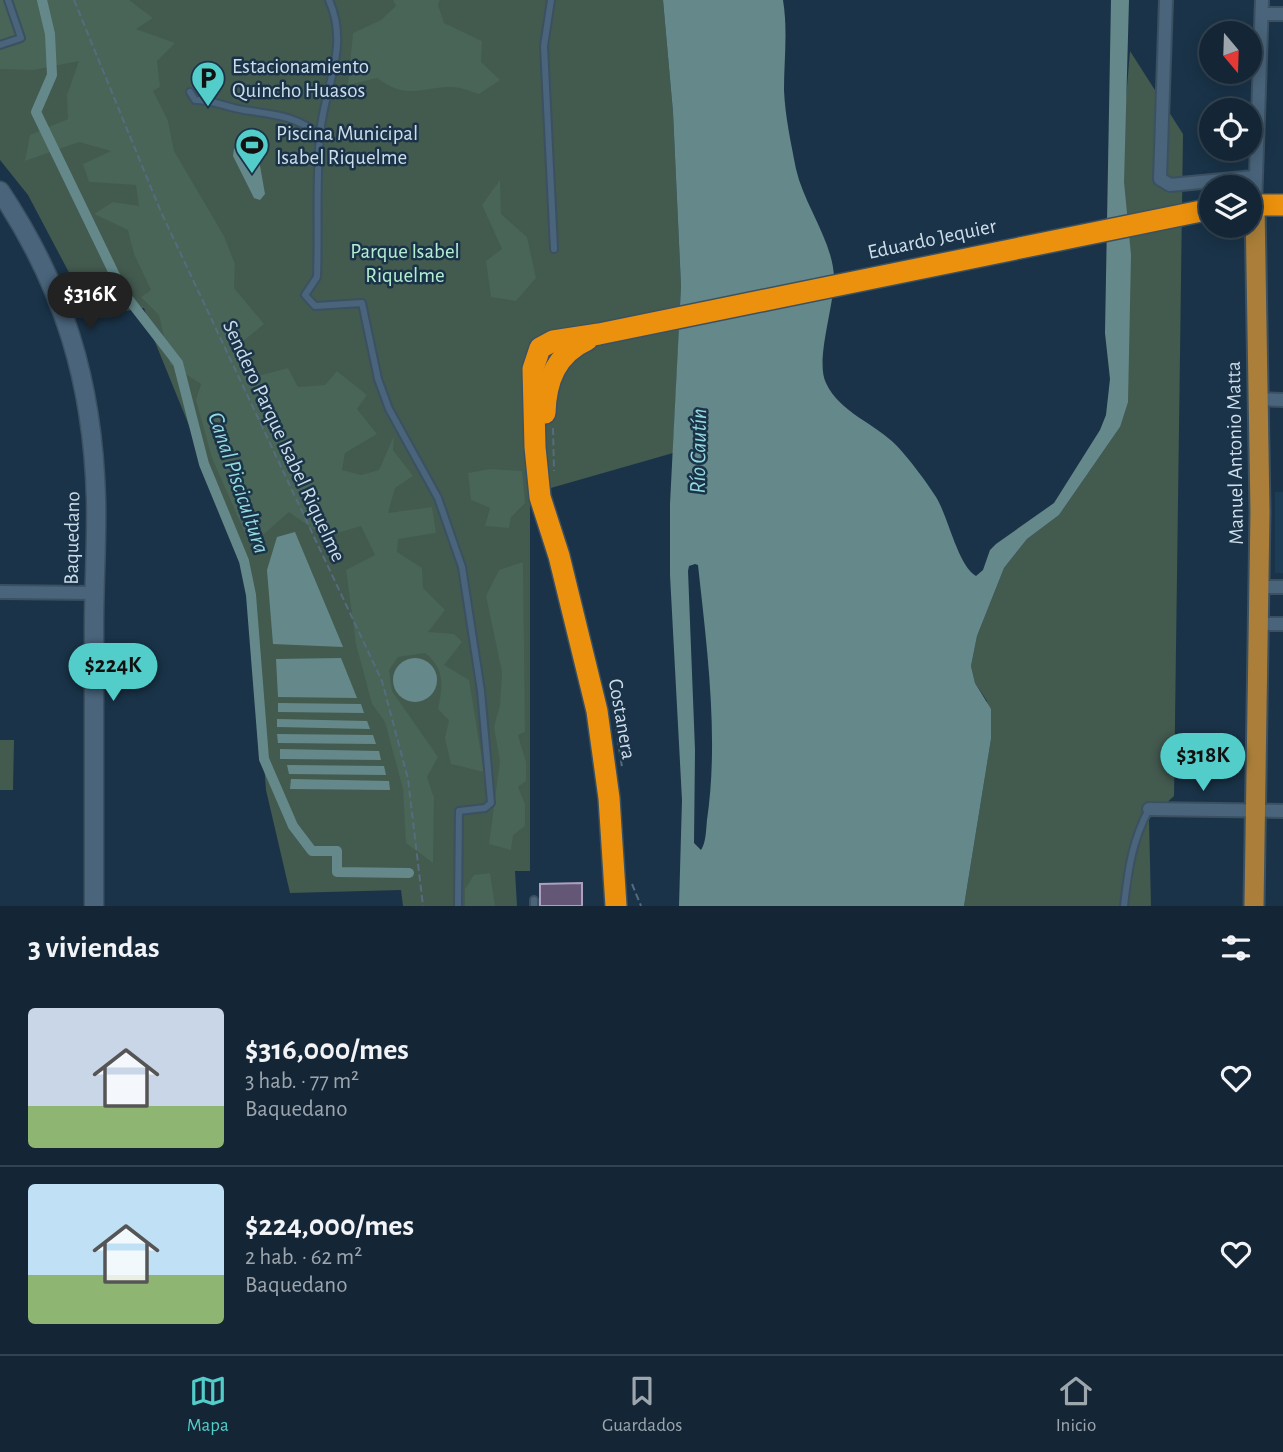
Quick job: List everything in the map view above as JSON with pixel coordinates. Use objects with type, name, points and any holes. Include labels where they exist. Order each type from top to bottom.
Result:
[{"type":"highway","points":[[1262,205],[1283,205]]},
{"type":"highway","name":"Eduardo Jequier","points":[[664,320],[1148,219],[1199,211]]},
{"type":"highway","name":"Costanera","points":[[618,894],[606,769],[597,711],[555,544],[540,497],[533,369],[540,348],[553,341],[664,320]]},
{"type":"main road","name":"Manuel Antonio Matta","points":[[1253,238],[1259,586],[1254,906]]},
{"type":"street","points":[[1166,0],[1160,179],[1170,185],[1199,182]]},
{"type":"street","name":"Manuel Antonio Matta","points":[[1254,175],[1262,0]]},
{"type":"street","points":[[1262,14],[1283,14]]},
{"type":"street","name":"Baquedano","points":[[0,191],[50,275],[66,318],[82,380],[95,475],[94,906]]},
{"type":"street","points":[[1256,399],[1283,400]]},
{"type":"street","points":[[1259,586],[1283,586]]},
{"type":"street","points":[[0,592],[94,593]]},
{"type":"street","points":[[1259,624],[1283,624]]},
{"type":"street","points":[[1149,809],[1283,811]]},
{"type":"lane","points":[[0,45],[21,38],[8,0]]},
{"type":"lane","points":[[329,0],[337,16],[339,50],[321,136],[317,278],[305,295],[315,306],[362,303],[378,379],[389,409],[438,498],[462,567],[481,691],[491,803],[485,808],[459,811],[457,906]]},
{"type":"lane","points":[[551,0],[544,46],[554,249]]},
{"type":"lane","points":[[190,92],[195,100],[211,100],[243,110],[264,111],[302,122],[321,136]]},
{"type":"lane","points":[[1124,906],[1130,853],[1135,836],[1149,809]]},
{"type":"path","name":"Sendero Parque Isabel Riquelme","points":[[74,0],[160,212],[382,681],[408,779],[423,906]]},
{"type":"shaded area","points":[[0,0],[129,0],[153,18],[136,29],[175,43],[157,61],[160,87],[153,91],[168,121],[174,151],[224,236],[235,264],[234,288],[264,324],[242,342],[238,364],[258,376],[288,368],[298,387],[325,385],[337,371],[367,395],[357,409],[377,434],[345,453],[342,470],[361,475],[379,470],[394,436],[393,450],[413,476],[395,488],[388,513],[432,507],[436,533],[398,539],[397,552],[422,568],[423,588],[445,610],[428,632],[454,634],[462,642],[444,665],[469,680],[484,772],[451,764],[445,738],[449,720],[438,709],[441,678],[432,659],[425,653],[398,657],[389,670],[392,691],[438,757],[427,777],[434,798],[433,863],[406,843],[403,789],[385,722],[372,704],[356,644],[346,570],[375,555],[361,526],[324,537],[289,512],[264,534],[248,540],[212,458],[196,400],[201,384],[170,364],[159,315],[141,297],[151,290],[134,254],[128,230],[94,214],[113,202],[139,206],[136,185],[89,182],[83,164],[111,151],[79,142],[25,161],[30,135],[68,119],[67,95],[79,61],[33,70],[0,69]]},
{"type":"shaded area","points":[[393,0],[440,0],[438,5],[444,23],[482,41],[481,62],[500,80],[479,94],[451,87],[405,91],[387,85],[377,78],[348,85],[353,33],[381,20],[396,6]]},
{"type":"shaded area","points":[[500,180],[501,214],[527,237],[536,278],[516,301],[491,297],[486,261],[502,249],[482,205]]},
{"type":"shaded area","points":[[490,469],[522,471],[525,503],[511,517],[509,528],[485,526],[490,508],[471,500],[468,473]]},
{"type":"shaded area","points":[[1275,492],[1283,492],[1283,573],[1275,573]]},
{"type":"shaded area","points":[[523,562],[525,732],[518,735],[526,762],[526,781],[518,787],[525,804],[525,826],[513,835],[511,850],[489,844],[500,761],[494,727],[500,705],[502,672],[486,596],[499,570]]},
{"type":"shaded area","points":[[490,873],[495,906],[465,906],[465,889],[474,875]]},
{"type":"green space","name":"Parque Isabel Riquelme","points":[[0,0],[663,0],[673,112],[681,286],[673,453],[530,494],[530,871],[515,871],[517,906],[403,906],[401,890],[290,893],[266,790],[249,573],[153,337],[144,308],[92,316],[28,195],[0,160]]},
{"type":"green space","points":[[1130,51],[1183,134],[1174,796],[1149,819],[1151,906],[964,906],[991,739],[987,701],[975,683],[971,666],[977,636],[1004,568],[1027,539],[1059,515],[1120,427],[1124,122]]},
{"type":"green space","points":[[0,740],[14,740],[13,790],[0,790]]},
{"type":"water","name":"Río Cautín","points":[[663,0],[783,0],[786,34],[784,90],[790,139],[800,183],[833,265],[833,291],[823,361],[826,383],[840,402],[888,438],[912,464],[936,497],[964,562],[976,576],[983,570],[990,550],[996,544],[1054,503],[1100,430],[1106,415],[1110,379],[1105,333],[1111,0],[1129,0],[1124,182],[1131,255],[1128,402],[1120,427],[1059,515],[1027,539],[1004,568],[977,636],[971,666],[975,683],[991,709],[991,739],[964,906],[679,906],[682,800],[670,575],[670,504],[681,286],[673,112]],"holes":[[[698,565],[712,725],[706,836],[701,850],[694,843],[695,750],[688,571],[689,566]]]},
{"type":"water","name":"Piscina Municipal Isabel Riquelme","points":[[249,143],[257,149],[265,194],[260,200],[254,198],[233,156],[234,149]]},
{"type":"water","points":[[295,532],[343,647],[273,644],[267,570],[277,537]]},
{"type":"water","points":[[341,658],[357,698],[278,697],[276,659]]},
{"type":"water","points":[[415,658],[431,664],[437,680],[431,696],[415,702],[399,696],[393,680],[399,664]]},
{"type":"water","points":[[278,703],[361,704],[364,713],[278,712]]},
{"type":"water","points":[[277,719],[367,721],[370,729],[277,727]]},
{"type":"water","points":[[277,734],[373,735],[376,744],[278,743]]},
{"type":"water","points":[[280,749],[379,751],[381,760],[280,759]]},
{"type":"water","points":[[287,765],[384,766],[386,775],[289,774]]},
{"type":"water","points":[[291,779],[389,781],[390,790],[290,789]]},
{"type":"building","points":[[582,883],[582,906],[540,906],[540,884]]},
{"type":"waterway","name":"Canal Piscicultura","points":[[42,0],[50,34],[52,75],[36,112],[123,292],[178,363],[204,464],[244,561],[251,595],[264,759],[293,826],[312,851],[337,851],[337,872],[409,873]]},
{"type":"place","name":"Estacionamiento Quincho Huasos","points":[[208,108]]},
{"type":"place","name":"Piscina Municipal Isabel Riquelme","points":[[252,175]]}]
